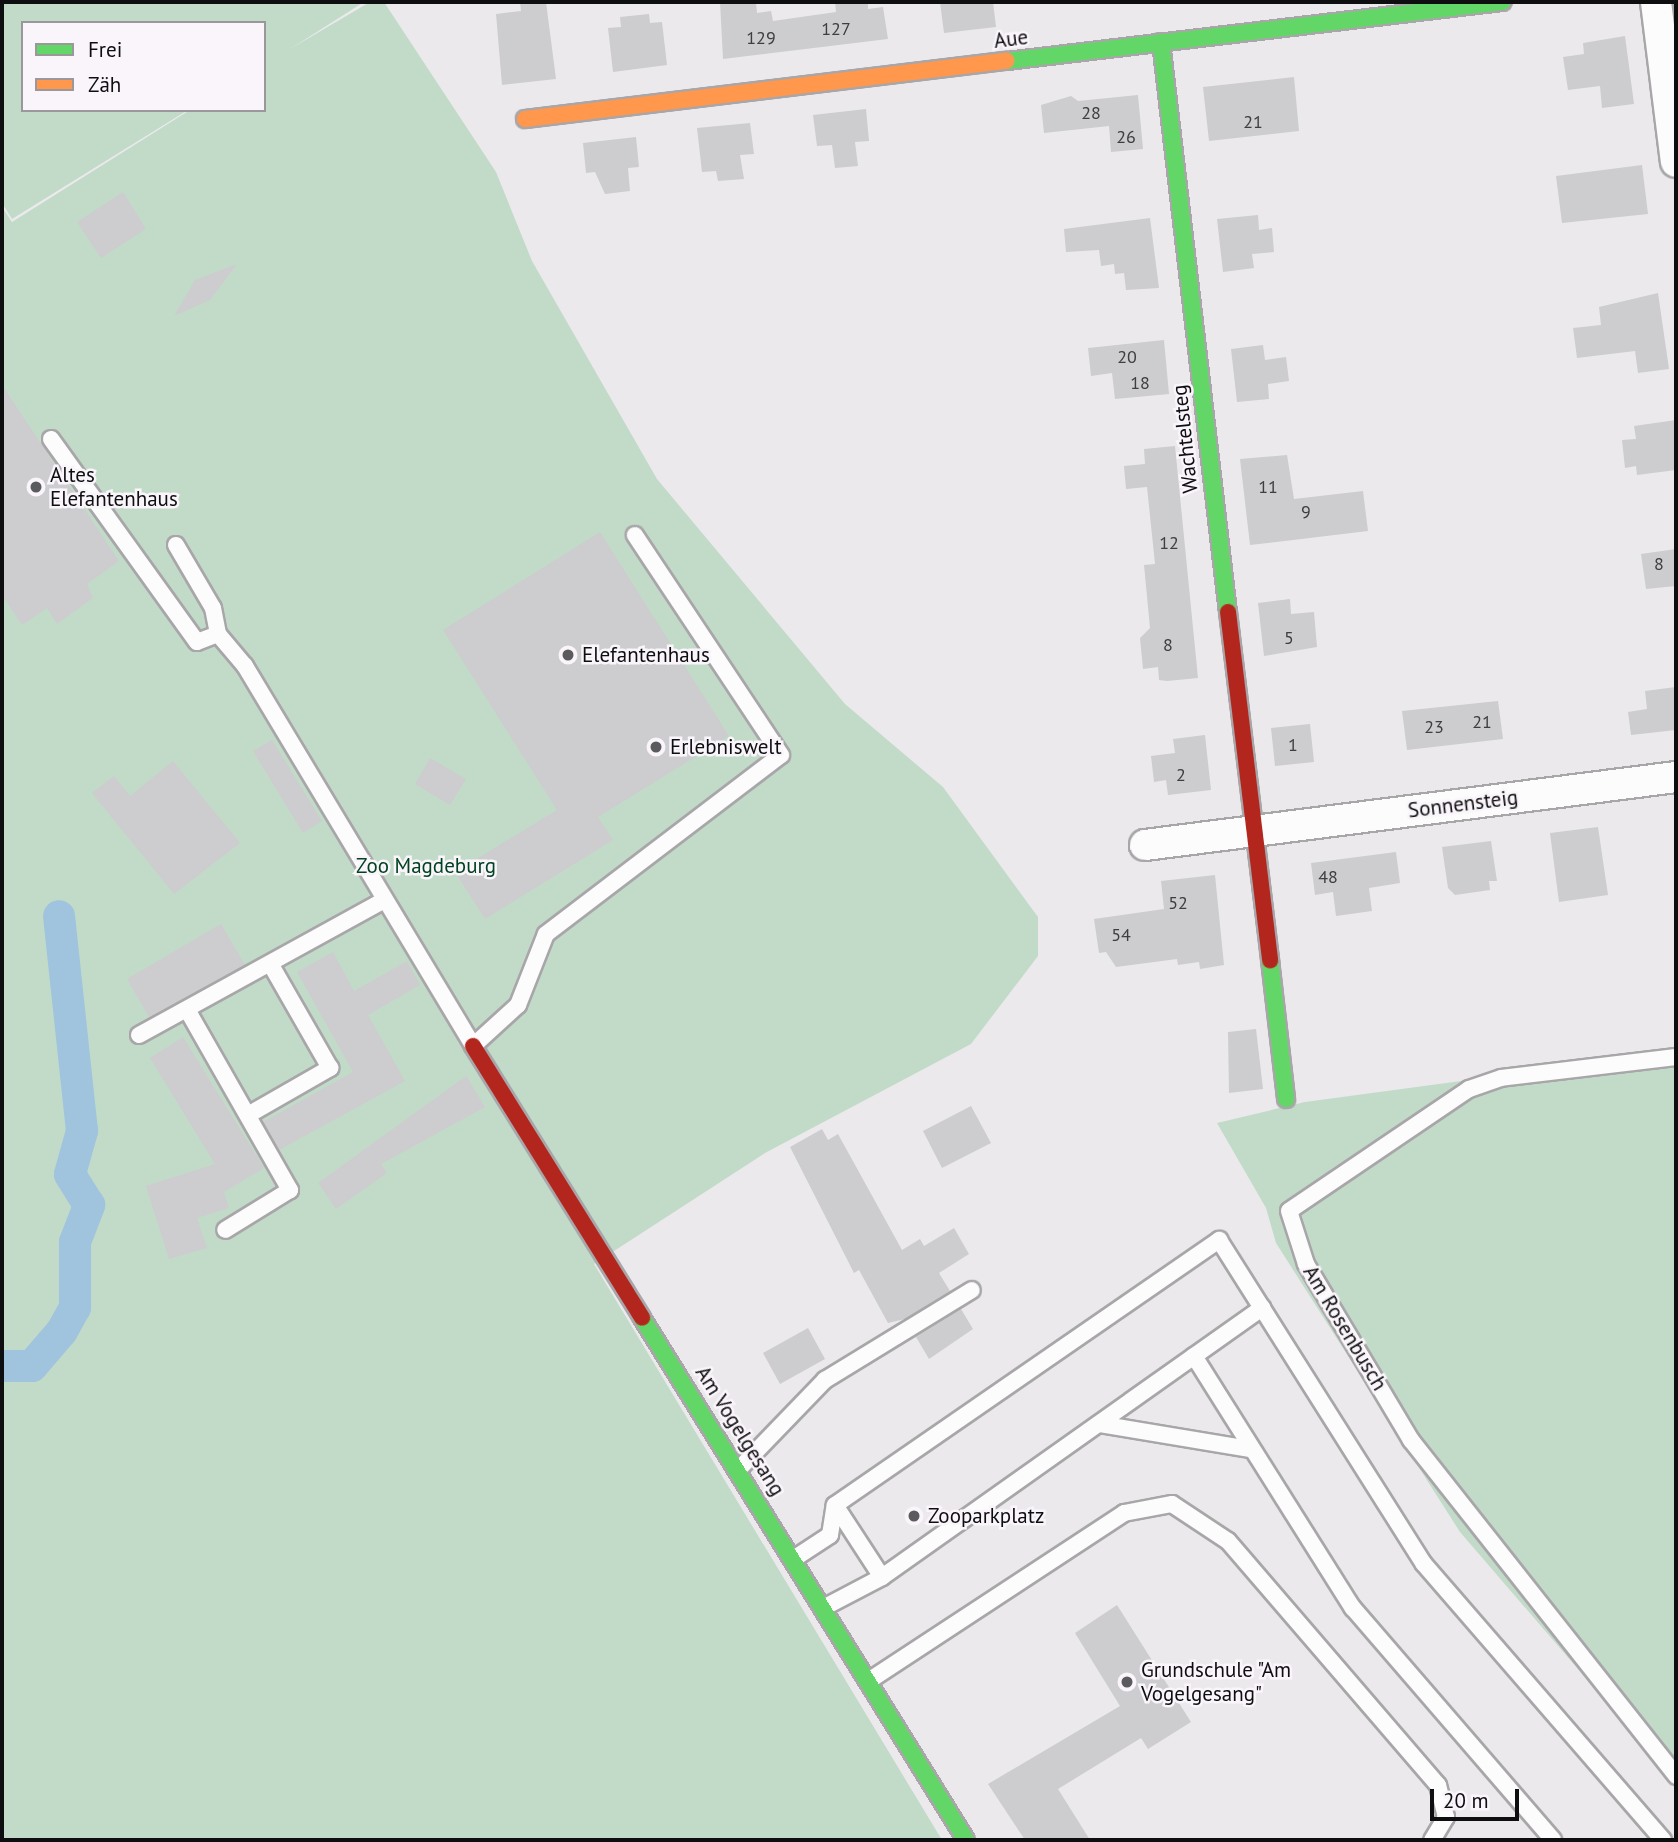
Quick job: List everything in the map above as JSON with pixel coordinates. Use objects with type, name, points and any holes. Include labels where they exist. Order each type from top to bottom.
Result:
[{"type":"street","name":"Aue","points":[[525,119],[1502,2]]},
{"type":"street","points":[[1656,2],[1676,162]]},
{"type":"street","name":"Wachtelsteg","points":[[1161,42],[1250,831]]},
{"type":"street","name":"Sonnensteig","points":[[1145,845],[1676,777]]},
{"type":"street","points":[[1250,831],[1286,1099]]},
{"type":"street","name":"Am Vogelgesang","points":[[473,1046],[739,1469],[966,1840]]},
{"type":"lane","points":[[51,439],[197,642],[218,634]]},
{"type":"lane","points":[[176,545],[213,608],[218,634],[245,666],[383,901],[473,1046],[518,1006],[546,934],[781,755],[635,535]]},
{"type":"lane","points":[[139,1035],[189,1013],[383,901]]},
{"type":"lane","points":[[248,1115],[330,1068],[271,965]]},
{"type":"lane","points":[[189,1013],[290,1190],[225,1230]]},
{"type":"lane","name":"Am Rosenbusch","points":[[1676,1057],[1501,1078],[1469,1089],[1289,1211],[1306,1264],[1410,1440],[1676,1776]]},
{"type":"lane","points":[[794,1558],[830,1535],[835,1505],[1219,1240],[1424,1564],[1663,1840]]},
{"type":"lane","points":[[739,1469],[825,1380],[972,1290]]},
{"type":"lane","points":[[824,1608],[882,1577],[1262,1308]]},
{"type":"lane","points":[[1194,1356],[1250,1449],[1353,1608],[1553,1840]]},
{"type":"lane","points":[[1099,1424],[1250,1449]]},
{"type":"lane","points":[[870,1680],[1124,1513],[1172,1504],[1228,1541],[1438,1785],[1447,1817],[1432,1840]]},
{"type":"lane","points":[[835,1505],[882,1577]]},
{"type":"green space","name":"Zoo Magdeburg","points":[[2,2],[364,2],[290,49],[370,2],[384,2],[496,172],[532,261],[657,479],[845,704],[943,787],[1038,917],[1038,956],[971,1044],[765,1153],[594,1264],[942,1840],[2,1840],[2,207],[12,222],[187,112],[266,112],[266,21],[21,21],[21,112],[185,112],[12,219],[2,203]]},
{"type":"green space","points":[[1676,1052],[1676,1783],[1460,1532],[1276,1243],[1266,1208],[1217,1123],[1305,1102]]},
{"type":"building","points":[[520,2],[546,2],[556,79],[502,85],[496,14],[521,11]]},
{"type":"building","points":[[720,2],[756,2],[757,13],[771,11],[773,21],[836,12],[835,2],[868,2],[868,9],[883,7],[888,39],[723,59]]},
{"type":"building","points":[[940,2],[993,2],[996,27],[944,33]]},
{"type":"building","points":[[649,14],[650,23],[662,22],[667,65],[613,72],[608,28],[621,27],[620,17]]},
{"type":"building","points":[[1625,36],[1634,104],[1602,108],[1600,86],[1568,90],[1563,57],[1584,54],[1583,43]]},
{"type":"building","points":[[1294,77],[1299,131],[1209,141],[1203,87]]},
{"type":"building","points":[[1138,95],[1143,149],[1111,152],[1109,126],[1044,133],[1041,105],[1071,96],[1078,101]]},
{"type":"building","points":[[866,109],[869,141],[855,142],[858,166],[835,168],[832,145],[817,146],[813,115]]},
{"type":"building","points":[[750,123],[754,154],[740,155],[744,179],[718,181],[716,171],[702,172],[697,128]]},
{"type":"building","points":[[636,137],[639,167],[628,168],[630,191],[605,194],[595,172],[586,173],[583,143]]},
{"type":"building","points":[[1642,165],[1648,214],[1562,223],[1556,176]]},
{"type":"building","points":[[123,192],[146,229],[101,258],[77,222]]},
{"type":"building","points":[[1258,215],[1259,230],[1272,228],[1274,252],[1252,254],[1254,268],[1223,272],[1217,219]]},
{"type":"building","points":[[1150,218],[1159,288],[1126,290],[1124,273],[1115,274],[1114,264],[1101,266],[1099,250],[1066,252],[1064,229]]},
{"type":"building","points":[[237,264],[210,300],[174,316],[195,280]]},
{"type":"building","points":[[1658,293],[1669,369],[1638,373],[1635,351],[1577,358],[1573,328],[1601,325],[1599,307]]},
{"type":"building","points":[[1164,340],[1169,394],[1115,399],[1112,373],[1091,376],[1088,348]]},
{"type":"building","points":[[1263,345],[1265,360],[1286,357],[1289,381],[1268,384],[1269,399],[1237,402],[1231,349]]},
{"type":"building","name":"Altes Elefantenhaus","points":[[2,385],[119,561],[87,584],[93,598],[57,624],[47,608],[22,625],[2,595]]},
{"type":"building","points":[[1676,420],[1676,470],[1637,475],[1636,466],[1625,468],[1622,440],[1636,439],[1634,426]]},
{"type":"building","points":[[1175,446],[1198,678],[1167,681],[1159,680],[1158,667],[1143,669],[1140,638],[1150,628],[1144,565],[1155,564],[1147,487],[1126,489],[1124,466],[1145,464],[1144,449]]},
{"type":"building","points":[[1287,455],[1294,499],[1363,491],[1368,531],[1250,545],[1240,459]]},
{"type":"building","name":"Elefantenhaus","points":[[600,532],[729,736],[598,817],[613,840],[485,919],[455,872],[557,810],[443,630]]},
{"type":"building","points":[[1676,549],[1676,586],[1646,589],[1641,554]]},
{"type":"building","points":[[1290,599],[1291,614],[1314,612],[1317,647],[1264,656],[1258,603]]},
{"type":"building","points":[[1676,687],[1676,730],[1631,735],[1628,712],[1647,709],[1645,691]]},
{"type":"building","points":[[1498,701],[1503,739],[1407,750],[1402,711]]},
{"type":"building","points":[[1310,724],[1314,762],[1275,766],[1271,728]]},
{"type":"building","points":[[1205,735],[1211,790],[1168,795],[1166,780],[1154,782],[1151,756],[1175,753],[1173,739]]},
{"type":"building","points":[[272,740],[322,821],[303,833],[253,751]]},
{"type":"building","points":[[430,758],[466,779],[450,805],[415,784]]},
{"type":"building","points":[[173,761],[240,843],[174,894],[92,793],[114,776],[130,796]]},
{"type":"building","points":[[1598,827],[1608,895],[1559,902],[1550,833]]},
{"type":"building","points":[[1491,841],[1497,881],[1489,881],[1490,890],[1455,895],[1448,888],[1442,847]]},
{"type":"building","points":[[1396,852],[1400,883],[1369,888],[1372,911],[1336,916],[1333,892],[1315,895],[1311,863]]},
{"type":"building","points":[[1215,875],[1224,965],[1200,969],[1199,962],[1178,965],[1177,959],[1116,967],[1106,952],[1099,953],[1094,919],[1164,909],[1161,881]]},
{"type":"building","points":[[221,924],[245,965],[149,1017],[127,979]]},
{"type":"building","points":[[333,952],[354,991],[407,961],[420,985],[368,1015],[405,1081],[279,1150],[263,1122],[353,1072],[297,972]]},
{"type":"building","points":[[1256,1029],[1263,1089],[1229,1093],[1228,1032]]},
{"type":"building","points":[[183,1037],[264,1168],[224,1192],[229,1208],[197,1218],[207,1248],[169,1259],[146,1186],[215,1164],[150,1058]]},
{"type":"building","points":[[466,1076],[485,1107],[381,1164],[387,1173],[336,1209],[318,1183]]},
{"type":"building","points":[[971,1106],[991,1143],[942,1168],[923,1131]]},
{"type":"building","points":[[822,1129],[828,1140],[838,1134],[902,1250],[920,1239],[924,1246],[954,1228],[969,1254],[939,1273],[950,1291],[905,1319],[888,1323],[859,1270],[854,1273],[790,1147]]},
{"type":"building","points":[[961,1309],[973,1329],[929,1359],[916,1337]]},
{"type":"building","points":[[808,1328],[825,1359],[780,1384],[763,1353]]},
{"type":"building","points":[[1117,1605],[1191,1722],[1148,1749],[1141,1738],[1058,1789],[1090,1840],[1025,1840],[988,1784],[1120,1706],[1075,1633]]},
{"type":"waterway","points":[[2,1366],[32,1366],[62,1331],[75,1308],[75,1242],[89,1205],[70,1174],[82,1131],[59,916]]},
{"type":"traffic: fast","points":[[1007,61],[1502,2]]},
{"type":"traffic: fast","points":[[1161,42],[1228,612]]},
{"type":"traffic: fast","points":[[1270,960],[1286,1099]]},
{"type":"traffic: fast","points":[[642,1318],[966,1840]]},
{"type":"traffic: slow","points":[[525,119],[1007,61]]},
{"type":"traffic: jam","points":[[1228,612],[1270,960]]},
{"type":"traffic: jam","points":[[473,1046],[642,1318]]},
{"type":"place","name":"Altes Elefantenhaus","points":[[36,487]]},
{"type":"place","name":"Elefantenhaus","points":[[568,655]]},
{"type":"place","name":"Erlebniswelt","points":[[656,747]]},
{"type":"place","name":"Zooparkplatz","points":[[914,1516]]},
{"type":"place","name":"Grundschule \"Am Vogelgesang\"","points":[[1127,1682]]}]
